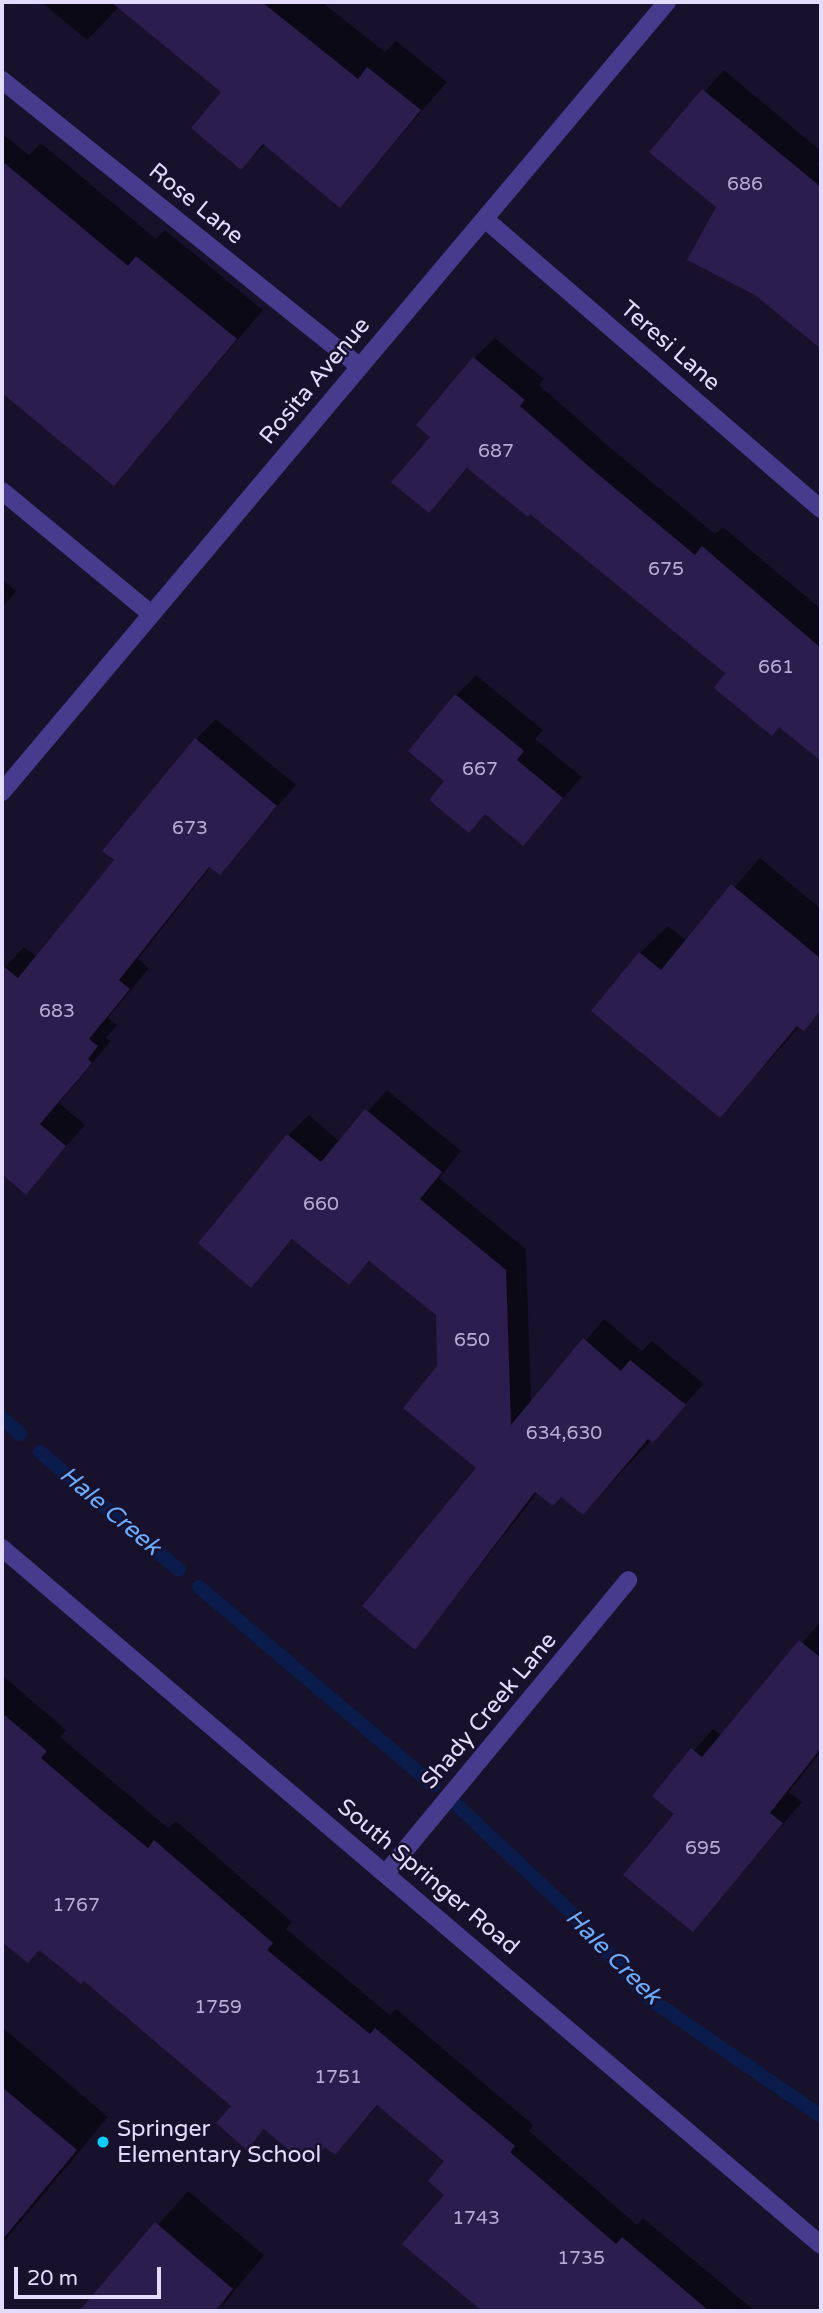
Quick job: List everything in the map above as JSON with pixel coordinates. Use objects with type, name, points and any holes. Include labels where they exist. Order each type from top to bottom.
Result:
[{"type":"street","name":"Rosita Avenue","points":[[2,792],[667,2]]},
{"type":"street","name":"Rose Lane","points":[[2,80],[359,366]]},
{"type":"street","name":"Teresi Lane","points":[[486,220],[821,509]]},
{"type":"street","points":[[2,491],[151,614]]},
{"type":"street","name":"South Springer Road","points":[[2,1548],[387,1872],[821,2245]]},
{"type":"street","name":"Shady Creek Lane","points":[[387,1872],[628,1580]]},
{"type":"building","points":[[111,2],[262,2],[358,79],[367,67],[421,110],[340,208],[263,144],[241,170],[191,128],[221,92]]},
{"type":"building","points":[[702,89],[821,187],[821,349],[755,295],[687,260],[716,207],[649,152]]},
{"type":"building","points":[[2,161],[128,266],[136,256],[237,339],[114,486],[2,393]]},
{"type":"building","points":[[473,357],[525,400],[520,406],[593,470],[695,555],[702,546],[821,648],[821,761],[779,727],[772,736],[714,688],[725,673],[530,514],[528,517],[467,468],[429,513],[391,482],[430,437],[416,425]]},
{"type":"building","points":[[455,694],[524,751],[517,760],[563,798],[523,846],[485,814],[469,833],[429,800],[444,781],[408,751]]},
{"type":"building","points":[[195,738],[277,806],[220,875],[209,867],[119,980],[130,989],[89,1039],[98,1046],[88,1059],[92,1063],[40,1124],[66,1146],[26,1195],[2,1174],[2,965],[18,978],[114,860],[102,851]]},
{"type":"building","points":[[731,884],[821,959],[821,1010],[804,1031],[797,1026],[720,1118],[591,1011],[639,952],[661,970]]},
{"type":"building","points":[[365,1109],[442,1172],[420,1199],[506,1270],[511,1425],[583,1338],[621,1371],[630,1360],[686,1405],[653,1443],[648,1439],[583,1515],[561,1497],[553,1506],[535,1492],[415,1650],[362,1606],[476,1468],[403,1408],[437,1366],[436,1315],[369,1261],[349,1285],[292,1239],[251,1288],[198,1243],[287,1134],[321,1162]]},
{"type":"building","points":[[799,1640],[821,1658],[821,1748],[770,1813],[783,1823],[693,1932],[623,1875],[674,1814],[652,1796],[691,1748],[702,1757]]},
{"type":"building","points":[[2,1713],[47,1751],[41,1758],[103,1811],[148,1848],[154,1840],[273,1943],[267,1950],[370,2034],[375,2028],[515,2146],[510,2152],[616,2244],[622,2237],[709,2311],[482,2311],[402,2244],[444,2195],[428,2181],[444,2161],[377,2105],[335,2155],[325,2147],[308,2166],[264,2129],[247,2150],[216,2123],[231,2106],[84,1981],[81,1984],[39,1950],[28,1963],[2,1942]]},
{"type":"building","points":[[2,2087],[77,2150],[2,2240]]},
{"type":"building","points":[[155,2222],[233,2289],[215,2311],[79,2311]]},
{"type":"waterway","name":"Hale Creek","points":[[2,1418],[20,1434]]},
{"type":"waterway","name":"Hale Creek","points":[[40,1452],[179,1570]]},
{"type":"waterway","name":"Hale Creek","points":[[199,1587],[433,1785]]},
{"type":"waterway","name":"Hale Creek","points":[[455,1803],[568,1910],[650,1999],[821,2116]]},
{"type":"place","name":"Springer Elementary School","points":[[103,2142]]}]
